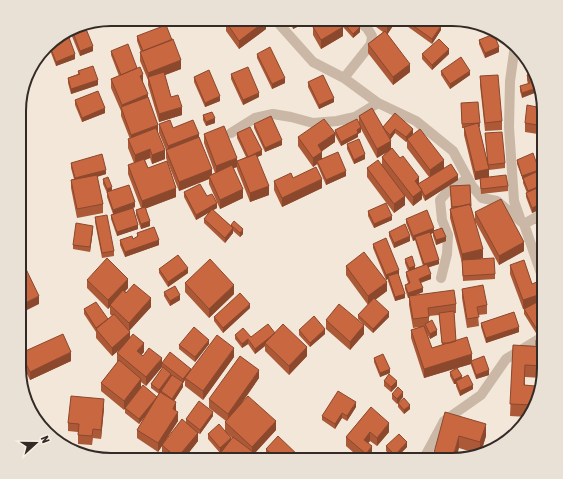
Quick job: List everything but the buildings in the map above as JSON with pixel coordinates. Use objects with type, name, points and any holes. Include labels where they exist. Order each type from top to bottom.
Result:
[{"type":"street","points":[[281,26],[313,62],[344,78],[378,103],[416,121],[453,152],[482,198],[497,201],[523,222]]},
{"type":"street","points":[[344,78],[371,44],[372,36],[365,26]]},
{"type":"street","points":[[514,53],[510,81],[509,127],[514,201],[537,262]]},
{"type":"street","points":[[231,133],[254,118],[273,114],[313,123],[337,121],[355,117],[378,103]]},
{"type":"street","points":[[441,278],[447,254],[448,235],[442,220],[440,200],[446,192],[468,178]]},
{"type":"street","points":[[523,222],[537,216]]},
{"type":"street","points":[[427,453],[444,421],[481,395],[506,359],[537,340]]}]
